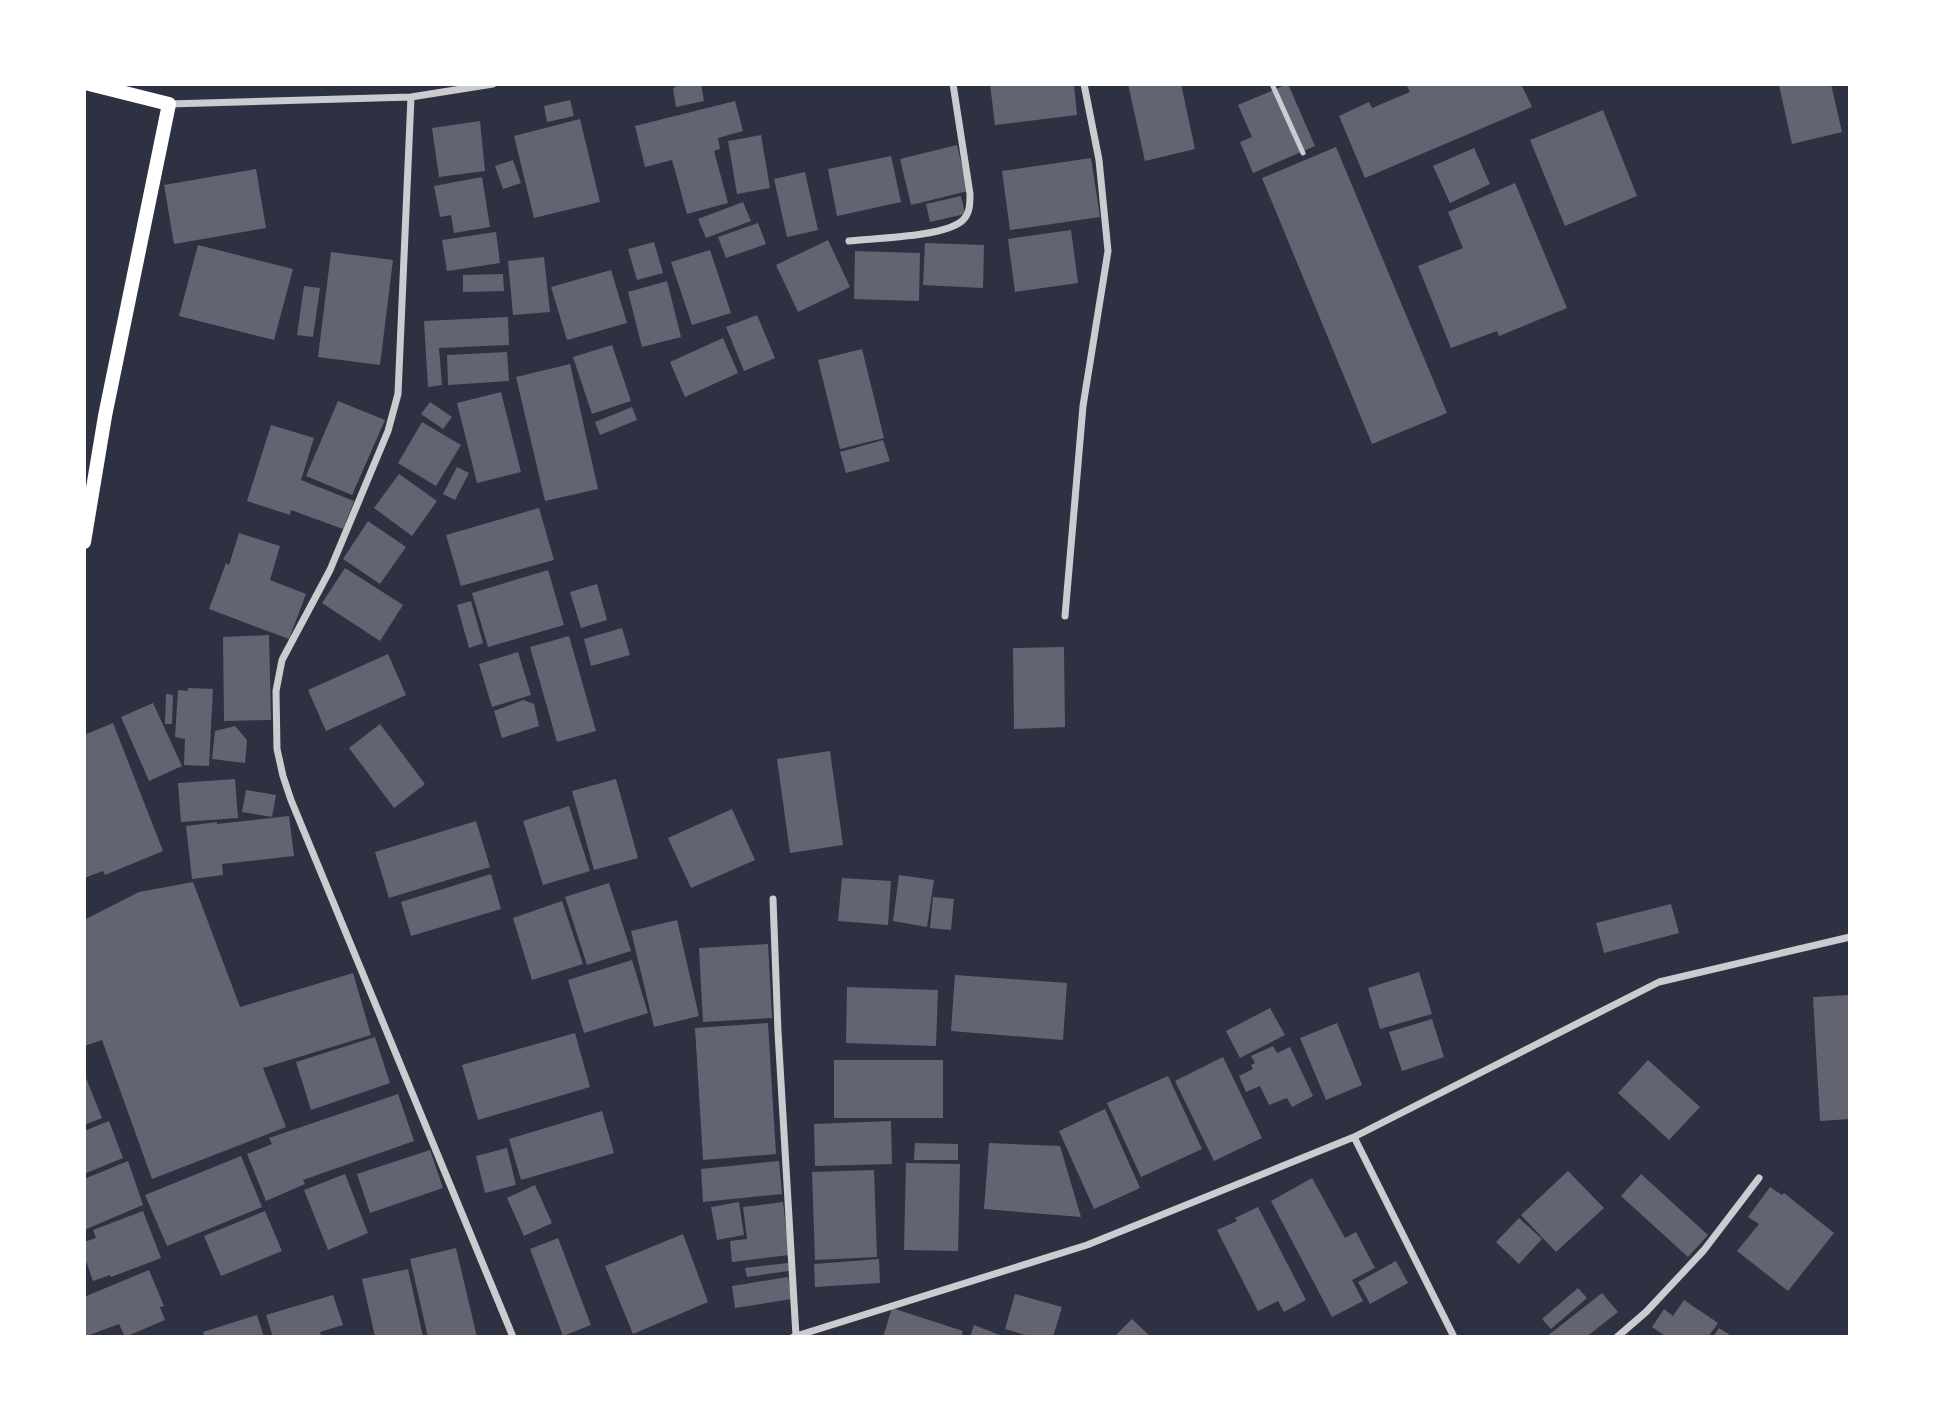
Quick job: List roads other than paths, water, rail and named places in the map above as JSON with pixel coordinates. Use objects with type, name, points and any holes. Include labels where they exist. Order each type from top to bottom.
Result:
[{"type":"main road","points":[[84,541],[105,416],[169,104],[89,84]]},
{"type":"street","points":[[169,104],[411,97],[493,84]]},
{"type":"street","points":[[849,241],[936,232],[952,228],[967,214],[970,194],[953,84]]},
{"type":"street","points":[[1065,615],[1083,406],[1108,251],[1099,160],[1084,84]]},
{"type":"street","points":[[411,97],[398,394],[388,431],[330,570],[282,660],[276,691],[277,749],[290,800],[513,1337]]},
{"type":"street","points":[[773,899],[794,1337],[1087,1245],[1354,1137],[1659,982],[1850,937]]},
{"type":"street","points":[[1354,1137],[1454,1337]]},
{"type":"street","points":[[1617,1337],[1646,1312],[1704,1250],[1759,1178]]},
{"type":"lane","points":[[1272,84],[1303,153]]}]
